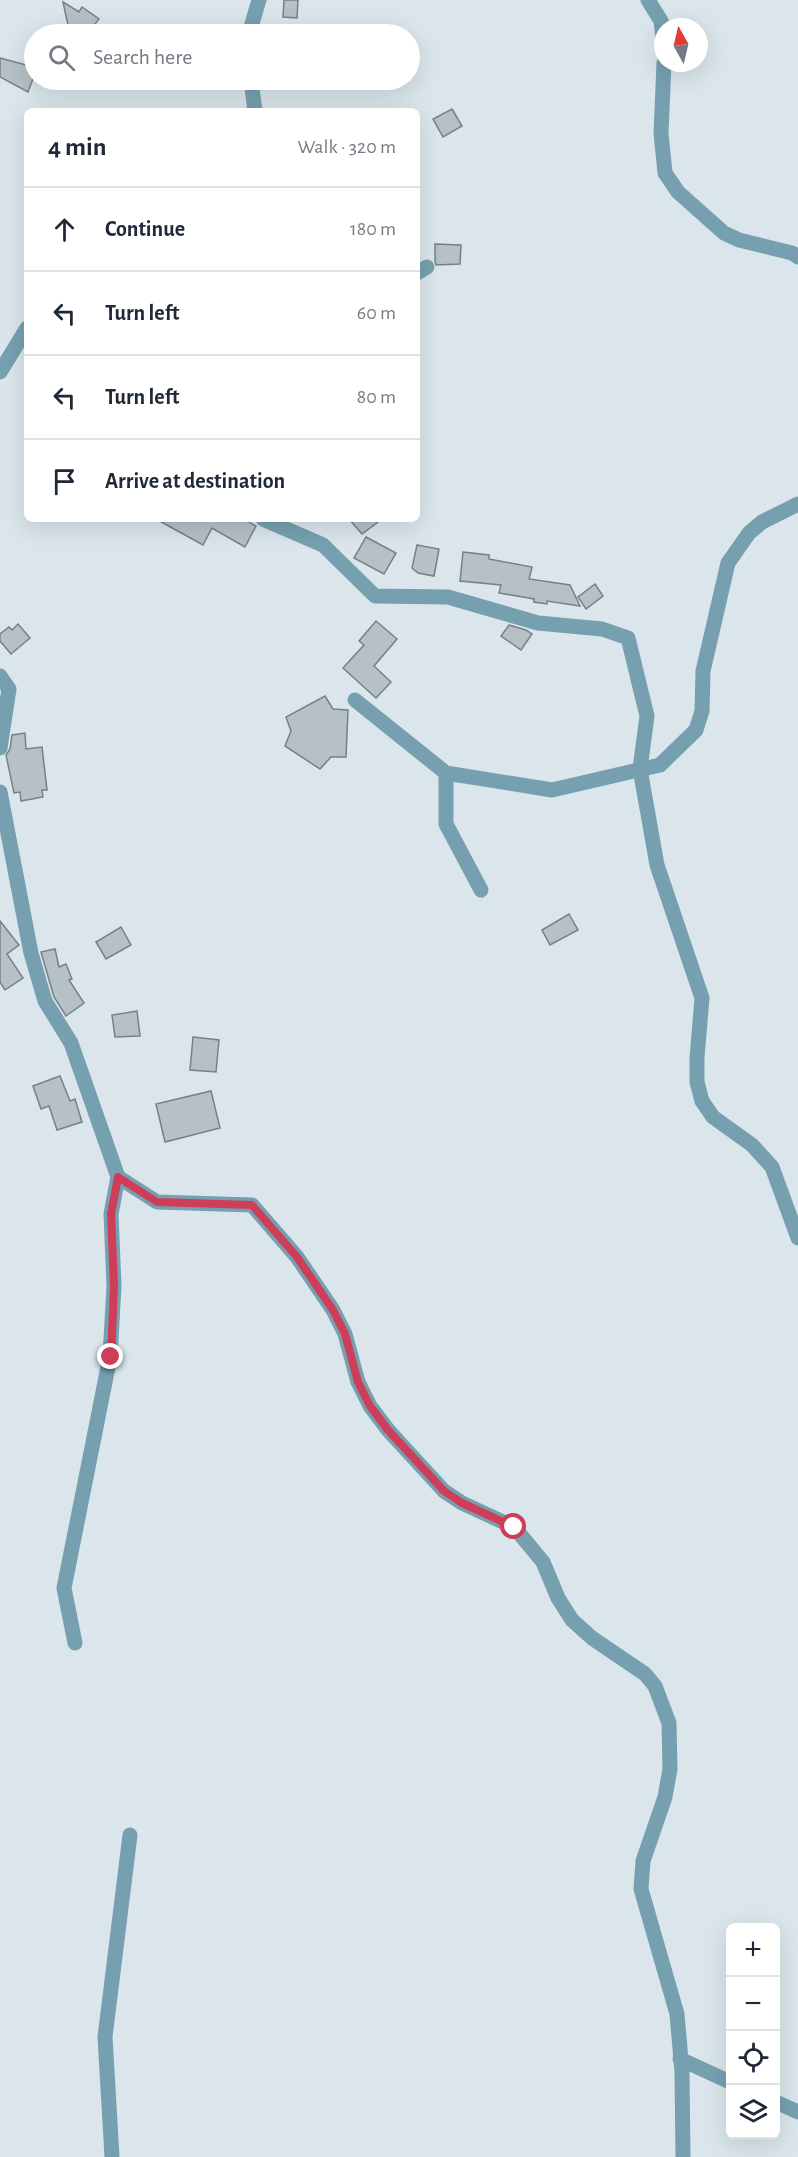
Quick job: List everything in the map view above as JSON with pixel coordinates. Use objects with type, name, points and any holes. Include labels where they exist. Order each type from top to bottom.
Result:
[{"type":"street","points":[[252,24],[259,0]]},
{"type":"street","points":[[648,0],[659,18]]},
{"type":"street","points":[[664,72],[662,133],[665,173],[678,192],[724,233],[740,240],[792,253],[798,258]]},
{"type":"street","points":[[252,90],[255,108]]},
{"type":"street","points":[[0,372],[24,333]]},
{"type":"street","points":[[355,700],[446,773],[552,790],[660,765],[696,730],[702,711],[703,671],[728,563],[748,533],[762,522],[798,504]]},
{"type":"street","points":[[270,522],[323,545],[375,596],[448,597],[538,623],[602,629],[628,638],[647,716],[640,769],[657,865],[702,998],[696,1058],[697,1082],[702,1101],[713,1117],[752,1145],[772,1167],[798,1238]]},
{"type":"street","points":[[0,676],[9,689],[0,748]]},
{"type":"street","points":[[446,773],[446,824],[481,890]]},
{"type":"street","points":[[0,792],[31,953],[45,1001],[71,1044],[118,1177],[111,1214],[114,1286],[111,1357],[64,1588],[75,1643]]},
{"type":"street","points":[[118,1177],[157,1202],[252,1205],[297,1257],[333,1310],[345,1334],[358,1382],[370,1406],[388,1430],[444,1491],[462,1503],[514,1527],[543,1562],[558,1598],[572,1620],[592,1638],[645,1674],[655,1686],[669,1724],[670,1769],[665,1797],[643,1861],[641,1889],[677,2014],[683,2157]]},
{"type":"street","points":[[112,2157],[105,2037],[130,1835]]},
{"type":"street","points":[[680,2059],[726,2080]]},
{"type":"street","points":[[780,2104],[798,2112]]},
{"type":"building","points":[[284,0],[298,0],[297,18],[283,17]]},
{"type":"building","points":[[63,2],[79,12],[82,7],[99,19],[95,24],[68,24]]},
{"type":"building","points":[[0,58],[24,64],[24,90],[0,77]]},
{"type":"building","points":[[452,109],[462,126],[443,137],[433,119]]},
{"type":"building","points":[[435,244],[461,245],[460,264],[436,265]]},
{"type":"building","points":[[161,522],[249,522],[256,526],[245,547],[212,528],[203,545]]},
{"type":"building","points":[[352,522],[378,522],[362,534]]},
{"type":"building","points":[[366,537],[396,553],[384,574],[354,558]]},
{"type":"building","points":[[417,545],[439,549],[434,576],[418,573],[412,568]]},
{"type":"building","points":[[463,552],[489,555],[489,559],[532,567],[529,579],[570,585],[580,606],[547,601],[547,604],[534,602],[534,599],[499,593],[501,585],[460,581]]},
{"type":"building","points":[[595,584],[603,596],[586,609],[578,597]]},
{"type":"building","points":[[376,621],[397,639],[374,666],[391,682],[376,698],[343,668],[364,645],[359,641]]},
{"type":"building","points":[[18,624],[30,638],[11,654],[0,641],[0,634],[9,627],[12,630]]},
{"type":"building","points":[[509,625],[532,634],[521,650],[501,636]]},
{"type":"building","points":[[325,696],[333,709],[348,710],[346,757],[331,757],[320,769],[285,746],[291,731],[286,717]]},
{"type":"building","points":[[25,733],[26,749],[42,747],[47,790],[42,790],[43,797],[21,801],[20,792],[14,793],[6,755],[10,749],[12,735]]},
{"type":"building","points":[[569,914],[578,930],[550,945],[542,930]]},
{"type":"building","points":[[0,921],[19,945],[7,954],[23,978],[5,990],[0,982]]},
{"type":"building","points":[[121,927],[131,945],[106,959],[96,942]]},
{"type":"building","points":[[55,949],[59,967],[66,964],[72,979],[69,980],[84,1003],[66,1016],[54,997],[41,952]]},
{"type":"building","points":[[137,1011],[140,1036],[115,1037],[112,1015]]},
{"type":"building","points":[[193,1037],[219,1040],[216,1072],[190,1070]]},
{"type":"building","points":[[60,1076],[70,1101],[75,1099],[82,1122],[57,1130],[49,1106],[41,1109],[33,1086]]},
{"type":"building","points":[[211,1091],[220,1128],[165,1142],[156,1104]]},
{"type":"route","points":[[111,1357],[114,1286],[111,1214],[118,1177],[157,1202],[252,1205],[297,1257],[333,1310],[345,1334],[358,1382],[370,1406],[388,1430],[444,1491],[462,1503],[514,1527]]}]
